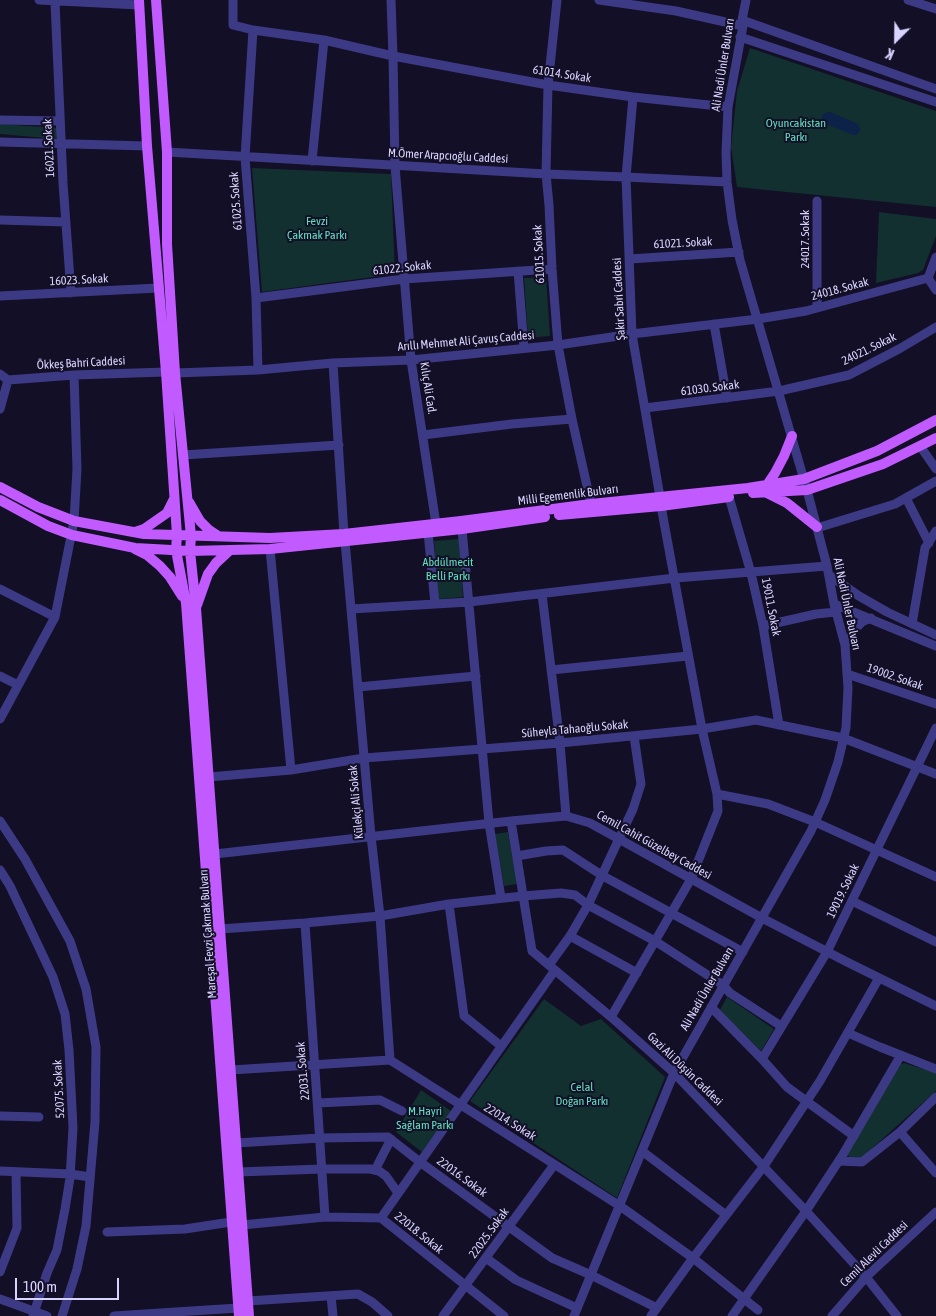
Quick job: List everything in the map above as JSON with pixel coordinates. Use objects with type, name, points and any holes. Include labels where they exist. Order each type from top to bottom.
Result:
[{"type":"main road","points":[[156,0],[167,152],[167,244],[176,550],[186,603],[238,1312]]},
{"type":"main road","points":[[139,3],[147,146],[158,288],[170,373]]},
{"type":"main road","name":"Mareşal Fevzi Çakmak Bulvarı","points":[[170,373],[183,455],[191,536],[190,551],[215,854],[249,1316]]},
{"type":"main road","name":"Milli Egemenlik Bulvarı","points":[[134,548],[190,551],[270,549],[436,524],[591,504],[729,497],[804,479],[877,451],[936,420]]},
{"type":"main road","points":[[792,436],[780,465],[766,489],[787,503],[817,528]]},
{"type":"main road","name":"Milli Egemenlik Bulvarı","points":[[0,486],[38,507],[74,521],[144,534],[219,537],[345,538],[462,529],[748,488],[808,490],[883,464],[936,438]]},
{"type":"main road","points":[[133,532],[144,529],[167,513],[174,498]]},
{"type":"main road","points":[[187,498],[200,521],[219,537]]},
{"type":"main road","points":[[0,500],[48,526],[72,535],[134,548],[147,555],[170,577],[186,603]]},
{"type":"main road","points":[[196,608],[208,574],[216,563],[230,550]]},
{"type":"street","points":[[39,0],[55,2],[139,3]]},
{"type":"street","name":"61014. Sokak","points":[[232,0],[234,25],[253,30],[324,40],[394,56],[548,85],[633,97],[728,107]]},
{"type":"street","name":"Kılıç Ali Cad.","points":[[391,0],[394,56],[395,166],[404,279],[411,360],[436,524]]},
{"type":"street","name":"61015. Sokak","points":[[557,0],[548,85],[546,174],[552,269],[558,345],[591,504]]},
{"type":"street","points":[[599,0],[676,10],[743,23],[936,89]]},
{"type":"street","name":"Ali Nadi Ünler Bulvarı","points":[[575,1312],[674,1073],[815,822],[838,762],[846,728],[848,688],[845,645],[808,490],[739,252],[732,220],[727,182],[728,107],[746,0]]},
{"type":"street","points":[[908,0],[936,9]]},
{"type":"street","name":"16021. Sokak","points":[[55,2],[60,122],[71,293]]},
{"type":"street","name":"61025. Sokak","points":[[253,30],[245,157],[256,298],[258,370]]},
{"type":"street","points":[[740,37],[936,102]]},
{"type":"street","points":[[312,161],[324,40]]},
{"type":"street","name":"Şakir Sabri Caddesi","points":[[611,1017],[691,879],[718,811],[717,794],[688,656],[632,334],[626,177],[633,97]]},
{"type":"street","points":[[0,120],[60,122]]},
{"type":"street","points":[[0,142],[147,146]]},
{"type":"street","name":"M.Ömer Arapcıoğlu Caddesi","points":[[167,152],[395,166],[727,182]]},
{"type":"street","name":"24017. Sokak","points":[[817,202],[817,308]]},
{"type":"street","points":[[0,220],[66,222]]},
{"type":"street","name":"61021. Sokak","points":[[629,259],[739,252]]},
{"type":"street","points":[[936,257],[928,278],[936,290]]},
{"type":"street","name":"61022. Sokak","points":[[256,298],[404,279],[552,269]]},
{"type":"street","points":[[518,271],[524,348]]},
{"type":"street","name":"24018. Sokak","points":[[758,319],[817,308],[928,278]]},
{"type":"street","name":"16023. Sokak","points":[[0,296],[158,288]]},
{"type":"street","name":"Arıllı Mehmet Ali Çavuş Caddesi","points":[[170,373],[258,370],[411,360],[558,345],[758,319]]},
{"type":"street","points":[[714,324],[727,398]]},
{"type":"street","name":"24021. Sokak","points":[[779,391],[849,375],[936,327]]},
{"type":"street","name":"Külekçi Ali Sokak","points":[[333,364],[345,538],[371,836],[380,916],[390,1060]]},
{"type":"street","name":"Ökkeş Bahri Caddesi","points":[[4,377],[170,373]]},
{"type":"street","points":[[0,719],[55,617],[74,521],[77,469],[74,375]]},
{"type":"street","points":[[0,409],[4,377]]},
{"type":"street","name":"61030. Sokak","points":[[645,408],[779,391]]},
{"type":"street","points":[[423,436],[572,418]]},
{"type":"street","points":[[183,455],[339,445]]},
{"type":"street","points":[[920,446],[936,469]]},
{"type":"street","points":[[817,528],[895,504],[936,482]]},
{"type":"street","name":"19011. Sokak","points":[[729,497],[751,573],[763,626],[778,725]]},
{"type":"street","points":[[906,498],[929,542]]},
{"type":"street","points":[[462,529],[489,823],[501,898]]},
{"type":"street","points":[[428,532],[435,604]]},
{"type":"street","points":[[912,624],[925,548],[936,532]]},
{"type":"street","points":[[270,549],[291,770]]},
{"type":"street","points":[[351,609],[469,602],[675,578],[828,570],[859,596],[886,612],[936,635]]},
{"type":"street","points":[[0,589],[55,617]]},
{"type":"street","points":[[542,594],[560,743],[566,816]]},
{"type":"street","points":[[763,626],[835,608],[871,618],[936,646]]},
{"type":"street","points":[[845,645],[856,628],[862,622],[871,618]]},
{"type":"street","points":[[551,670],[688,656]]},
{"type":"street","name":"19002. Sokak","points":[[847,674],[936,704]]},
{"type":"street","points":[[0,676],[18,685]]},
{"type":"street","points":[[358,687],[476,676]]},
{"type":"street","name":"Süheyla Tahaoğlu Sokak","points":[[209,777],[291,770],[364,758],[560,743],[702,729],[756,720],[843,738],[936,774]]},
{"type":"street","name":"19019. Sokak","points":[[762,1058],[827,952],[936,728]]},
{"type":"street","points":[[381,1218],[501,1046],[552,967],[588,905],[633,809],[641,784],[634,736]]},
{"type":"street","points":[[717,794],[768,804],[815,822],[936,877]]},
{"type":"street","name":"Cemil Cahit Güzelbey Caddesi","points":[[215,854],[511,820],[566,816],[590,823],[762,918],[936,1006]]},
{"type":"street","name":"Gazi Ali Düşün Caddesi","points":[[511,820],[532,951],[674,1073],[806,1211],[866,1277],[897,1316]]},
{"type":"street","points":[[0,821],[25,859],[70,941],[86,989],[96,1047],[95,1122],[86,1226],[77,1269],[62,1316]]},
{"type":"street","points":[[517,856],[563,850],[602,876],[743,952]]},
{"type":"street","name":"52075. Sokak","points":[[0,870],[10,886],[53,977],[65,1014],[69,1050],[74,1128],[70,1174],[57,1250],[47,1273],[34,1314]]},
{"type":"street","points":[[220,929],[380,916],[449,904],[501,898],[561,893],[575,895],[588,905],[655,941],[782,1026]]},
{"type":"street","points":[[852,901],[936,942]]},
{"type":"street","points":[[449,904],[464,1016],[501,1046]]},
{"type":"street","name":"22031. Sokak","points":[[305,923],[325,1217]]},
{"type":"street","points":[[570,936],[637,973]]},
{"type":"street","points":[[651,1316],[764,1166],[807,1101],[879,978]]},
{"type":"street","points":[[711,1007],[762,1058],[787,1087],[854,1136]]},
{"type":"street","points":[[848,1033],[936,1069]]},
{"type":"street","points":[[732,1316],[839,1161],[901,1055]]},
{"type":"street","points":[[231,1070],[390,1060]]},
{"type":"street","name":"22014. Sokak","points":[[390,1060],[620,1206],[693,1258],[758,1310]]},
{"type":"street","points":[[839,1161],[862,1162],[900,1132],[936,1097]]},
{"type":"street","points":[[318,1103],[380,1100],[402,1111]]},
{"type":"street","points":[[0,1116],[39,1117]]},
{"type":"street","points":[[900,1132],[936,1173]]},
{"type":"street","points":[[236,1143],[320,1138],[388,1137],[391,1139],[375,1170]]},
{"type":"street","name":"22016. Sokak","points":[[391,1139],[552,1258],[591,1275],[656,1308]]},
{"type":"street","points":[[642,1152],[726,1215]]},
{"type":"street","name":"22025. Sokak","points":[[443,1316],[554,1165]]},
{"type":"street","points":[[238,1172],[370,1169],[379,1171],[386,1176],[398,1193]]},
{"type":"street","points":[[0,1171],[70,1174],[90,1177]]},
{"type":"street","points":[[0,1272],[5,1248],[17,1228],[16,1172]]},
{"type":"street","name":"Cemil Alevli Caddesi","points":[[832,1316],[866,1277],[936,1212]]},
{"type":"street","name":"22018. Sokak","points":[[242,1225],[325,1217],[381,1218],[504,1316]]},
{"type":"street","points":[[106,1232],[185,1229],[231,1222]]},
{"type":"street","points":[[486,1258],[516,1280],[575,1312]]},
{"type":"street","points":[[248,1301],[358,1294],[372,1302],[388,1316]]},
{"type":"street","points":[[331,1296],[333,1316]]},
{"type":"street","points":[[0,1299],[34,1314],[47,1316]]},
{"type":"street","points":[[110,1316],[238,1312]]},
{"type":"green space","name":"Oyuncakistan Parkı","points":[[750,48],[936,111],[936,207],[737,187],[731,147],[737,91]]},
{"type":"green space","points":[[0,124],[57,128],[56,139],[0,134]]},
{"type":"green space","name":"Fevzi Çakmak Parkı","points":[[252,168],[391,174],[395,274],[262,292]]},
{"type":"green space","points":[[879,212],[936,219],[936,236],[923,270],[918,273],[876,283]]},
{"type":"green space","points":[[546,277],[550,336],[528,338],[524,278]]},
{"type":"green space","name":"Abdülmecit Belli Parkı","points":[[459,539],[463,597],[438,599],[434,541]]},
{"type":"green space","points":[[508,832],[517,884],[504,886],[495,834]]},
{"type":"green space","points":[[727,997],[774,1029],[761,1051],[720,1010]]},
{"type":"green space","name":"Celal Doğan Parkı","points":[[544,999],[581,1026],[601,1019],[665,1077],[617,1198],[470,1101]]},
{"type":"green space","points":[[904,1063],[936,1073],[936,1091],[860,1159],[846,1155],[900,1065]]},
{"type":"green space","name":"M.Hayri Sağlam Parkı","points":[[421,1090],[451,1111],[422,1152],[396,1132]]},
{"type":"water","points":[[827,112],[858,124],[860,129],[857,135],[824,123],[822,115]]}]
